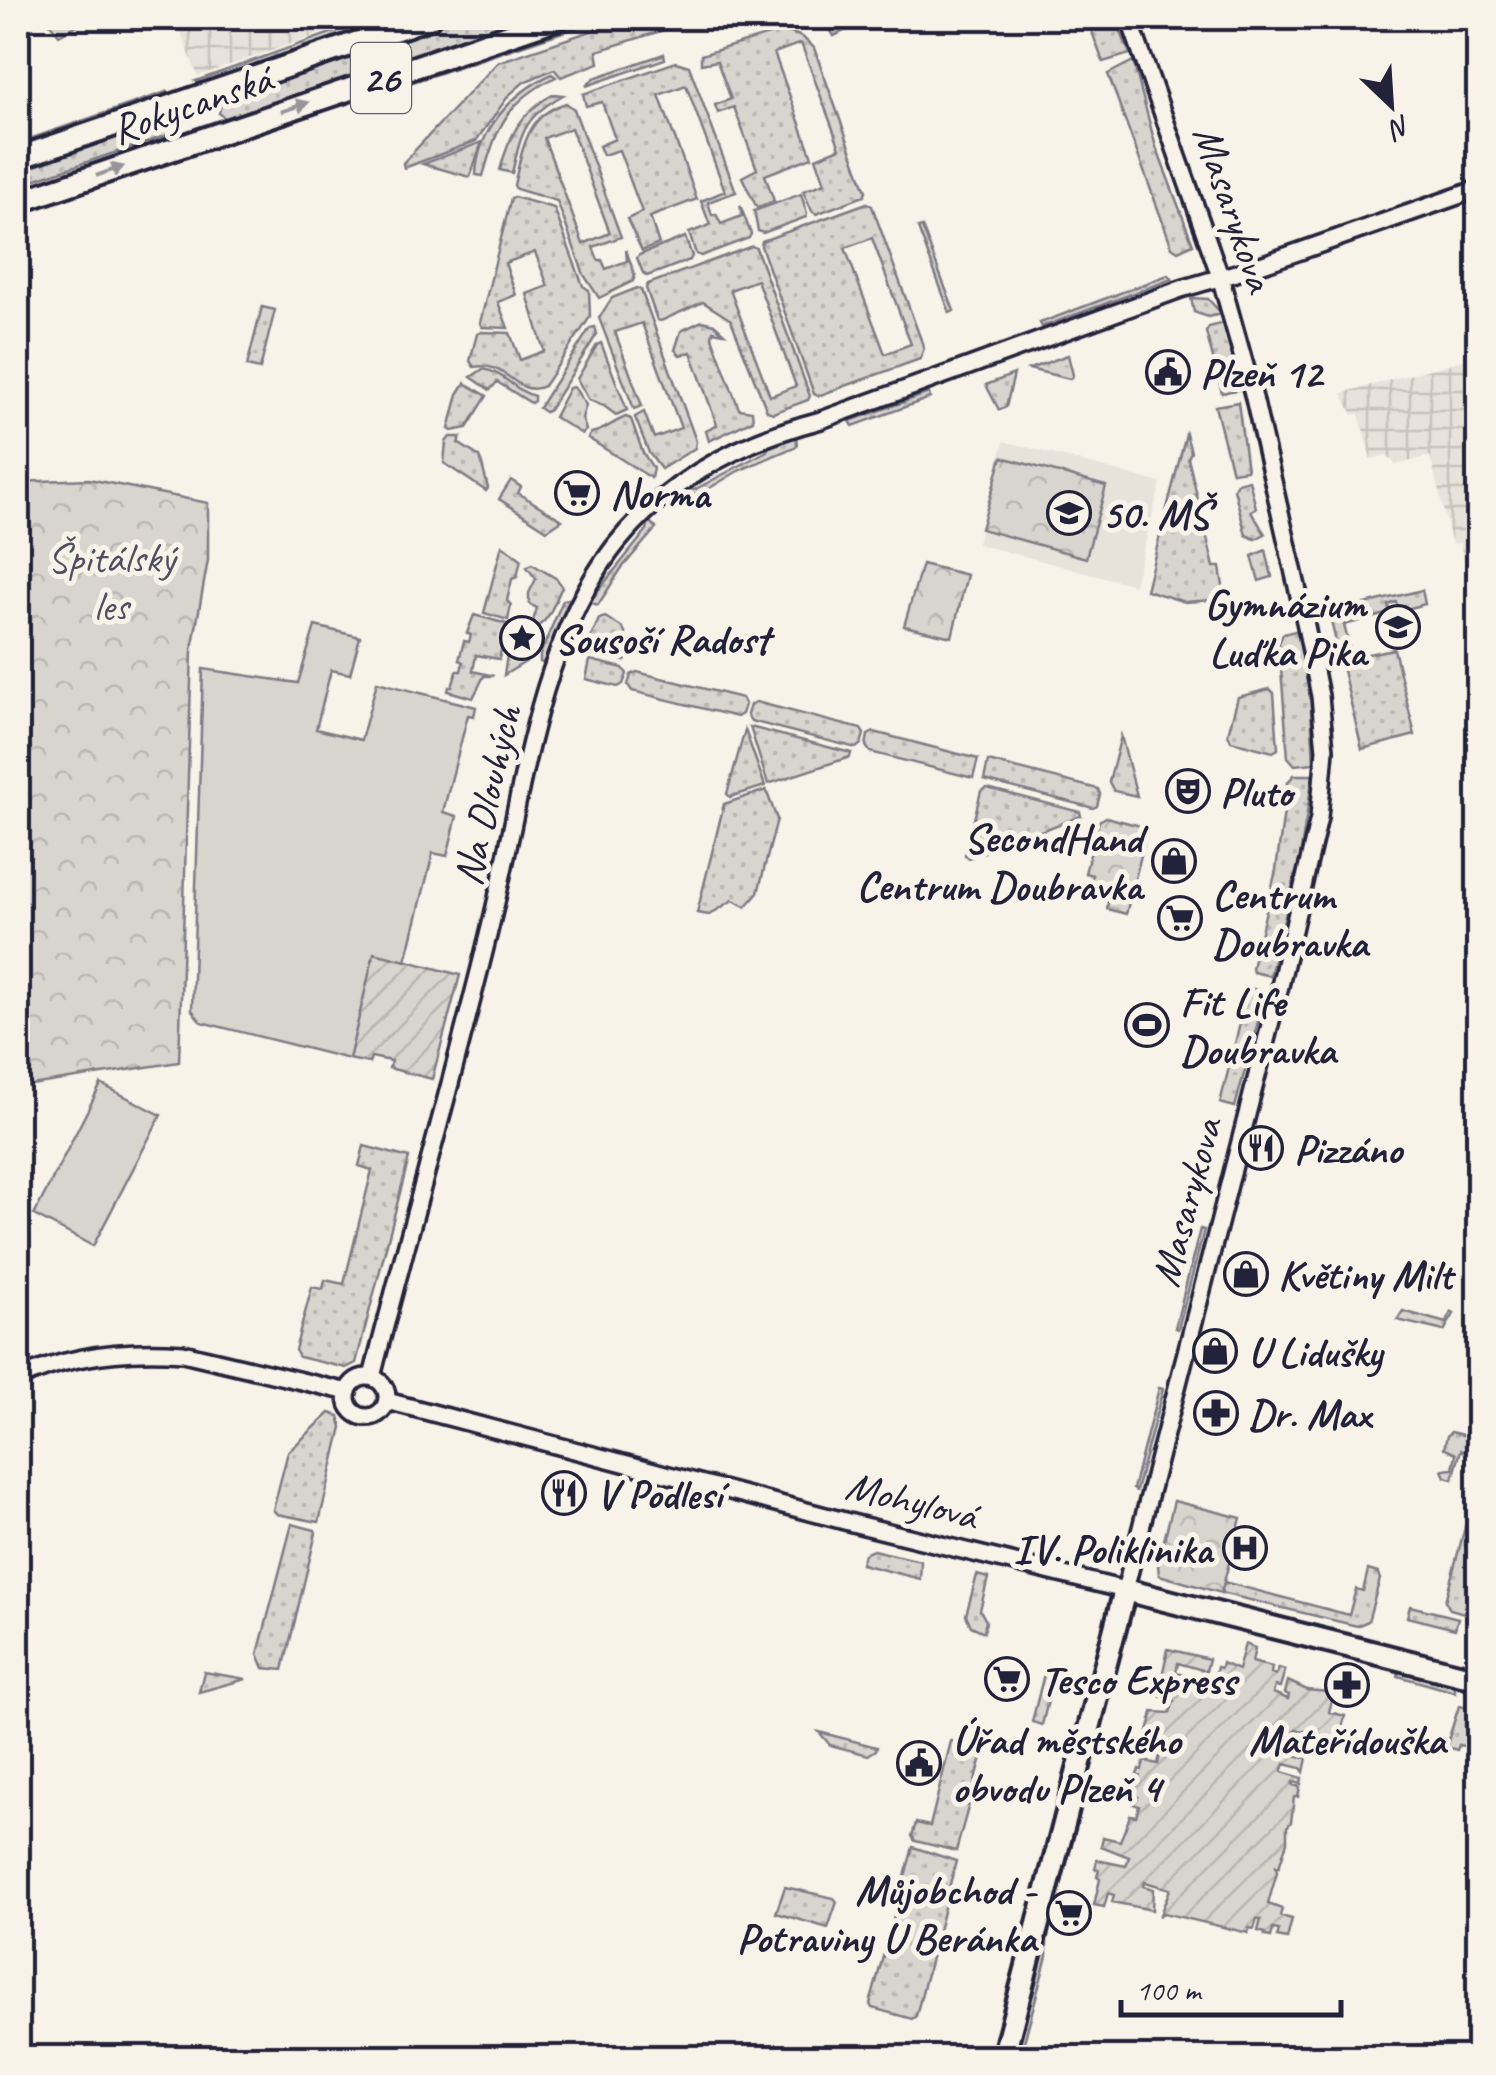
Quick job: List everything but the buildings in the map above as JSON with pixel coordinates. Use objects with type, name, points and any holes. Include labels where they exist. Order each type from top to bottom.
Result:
[{"type":"main road","name":"Rokycanská","points":[[18,158],[429,18]]},
{"type":"main road","name":"Rokycanská","points":[[18,202],[560,18]]},
{"type":"main road","name":"Mohylová","points":[[1125,1590],[1478,1679]]},
{"type":"main road","name":"Masarykova","points":[[1003,2058],[1125,1590]]},
{"type":"street","name":"Masarykova","points":[[1125,1590],[1280,986],[1319,818],[1325,771],[1320,696],[1254,398],[1220,276],[1129,18]]},
{"type":"street","name":"Na Dlouhých","points":[[373,1374],[493,917],[548,681],[592,579],[615,546],[672,490],[740,449],[1220,276],[1478,189]]},
{"type":"street","points":[[18,1379],[96,1356],[164,1352],[183,1353],[348,1392]]},
{"type":"street","points":[[373,1374],[384,1384],[386,1402],[377,1414],[362,1416],[349,1405],[348,1392],[354,1382],[373,1374]]},
{"type":"street","name":"Mohylová","points":[[386,1402],[1125,1590]]},
{"type":"shaded area","points":[[175,18],[366,18],[198,76]]},
{"type":"shaded area","points":[[1478,356],[1478,576],[1468,579],[1460,543],[1452,544],[1430,456],[1396,465],[1387,455],[1371,459],[1359,414],[1353,415],[1342,393]]},
{"type":"shaded area","name":"50. MŠ","points":[[1004,441],[1161,483],[1134,585],[977,544]]},
{"type":"green space","points":[[46,18],[90,18],[59,35]]},
{"type":"green space","points":[[373,18],[401,18],[206,84],[196,81]]},
{"type":"green space","points":[[460,18],[533,18],[239,118],[226,119],[219,113],[221,103],[230,96]]},
{"type":"green space","points":[[591,18],[605,18],[227,144],[227,141]]},
{"type":"green space","points":[[630,18],[702,18],[597,51],[599,63],[561,77],[554,69],[524,82],[509,95],[476,141],[404,168],[403,163],[498,62]]},
{"type":"green space","points":[[823,18],[870,18],[834,36]]},
{"type":"green space","points":[[1087,18],[1115,18],[1130,54],[1103,62]]},
{"type":"green space","points":[[779,32],[798,36],[814,48],[866,191],[864,196],[816,214],[803,191],[825,183],[816,158],[840,148],[801,43],[774,53],[812,157],[765,175],[774,201],[757,208],[742,177],[757,169],[734,107],[718,113],[715,105],[731,99],[717,61],[701,64],[701,55]]},
{"type":"green space","points":[[664,54],[665,59],[586,86],[594,78]]},
{"type":"green space","points":[[1133,61],[1156,147],[1193,244],[1178,251],[1172,247],[1108,74]]},
{"type":"green space","points":[[676,62],[689,66],[736,192],[708,202],[712,215],[716,214],[721,224],[742,216],[740,205],[751,234],[701,256],[696,254],[689,233],[710,225],[701,201],[725,191],[686,85],[659,95],[697,199],[650,217],[659,244],[642,251],[627,219],[642,212],[619,150],[603,155],[599,146],[615,139],[602,102],[586,106],[583,94]]},
{"type":"green space","points":[[552,74],[556,77],[526,96],[506,117],[483,176],[476,175],[483,143],[500,114],[524,91]]},
{"type":"green space","points":[[169,91],[159,101],[18,150],[18,143]]},
{"type":"green space","points":[[554,94],[563,95],[532,118],[512,173],[500,170],[518,126],[533,108]]},
{"type":"green space","points":[[566,103],[574,109],[621,237],[593,247],[598,260],[606,269],[627,261],[626,250],[635,276],[633,281],[599,298],[584,275],[557,201],[516,189],[514,185],[528,135],[534,124]],"holes":[[[571,128],[610,233],[583,244],[544,138]]]},
{"type":"green space","points":[[165,119],[174,123],[171,134],[18,185],[18,169]]},
{"type":"green space","points":[[482,142],[470,177],[423,164]]},
{"type":"green space","points":[[801,194],[806,217],[763,233],[758,231],[754,211]]},
{"type":"green space","points":[[514,197],[554,208],[583,286],[589,290],[590,317],[544,386],[534,389],[495,369],[474,367],[470,361],[477,334],[481,332],[510,333],[520,360],[544,351],[527,294],[548,286],[535,252],[505,263],[516,295],[498,302],[508,328],[482,327],[480,323]]},
{"type":"green space","points":[[867,203],[872,206],[924,348],[920,359],[818,396],[814,394],[762,241]],"holes":[[[872,238],[911,344],[885,354],[845,248]]]},
{"type":"green space","points":[[922,227],[954,311],[950,313],[918,228]]},
{"type":"green space","points":[[685,237],[690,260],[647,276],[643,273],[639,255]]},
{"type":"green space","points":[[752,246],[756,248],[810,396],[808,400],[773,413],[767,411],[731,320],[703,302],[657,320],[648,284]],"holes":[[[757,280],[796,386],[770,396],[730,290]]]},
{"type":"green space","points":[[1168,275],[1172,279],[1042,327],[1040,323]]},
{"type":"green space","points":[[641,290],[696,441],[695,448],[661,469],[649,453],[635,417],[644,412],[654,438],[681,428],[642,323],[615,332],[642,406],[634,409],[599,318],[612,298]]},
{"type":"green space","points":[[1191,298],[1208,299],[1222,314],[1208,317],[1194,312]]},
{"type":"green space","points":[[262,307],[275,310],[260,369],[247,366]]},
{"type":"green space","points":[[702,321],[714,324],[724,333],[713,331],[712,337],[739,409],[752,411],[753,420],[709,441],[706,431],[717,425],[691,352],[680,355],[675,350],[681,331]]},
{"type":"green space","points":[[1224,323],[1240,389],[1222,393],[1206,332],[1209,327]]},
{"type":"green space","points":[[595,327],[597,334],[545,412],[539,408],[590,328]]},
{"type":"green space","points":[[601,343],[627,410],[616,415],[589,400],[577,379]]},
{"type":"green space","points":[[1068,355],[1073,375],[1070,379],[1029,369]]},
{"type":"green space","points":[[483,369],[534,396],[534,401],[531,403],[497,382],[490,390],[471,377]]},
{"type":"green space","points":[[1014,374],[1006,407],[999,410],[986,385]]},
{"type":"green space","points":[[465,383],[487,396],[467,428],[452,431],[449,429],[458,394]]},
{"type":"green space","points":[[574,387],[586,405],[582,418],[586,430],[582,434],[554,417],[569,388]]},
{"type":"green space","points":[[929,393],[930,398],[853,426],[850,421]]},
{"type":"green space","points":[[1238,402],[1247,470],[1232,472],[1215,406]]},
{"type":"green space","points":[[626,417],[631,419],[653,468],[651,478],[588,438]]},
{"type":"green space","points":[[1186,434],[1191,452],[1188,458],[1214,567],[1220,567],[1225,599],[1185,602],[1146,590]]},
{"type":"green space","points":[[796,435],[797,446],[738,471],[688,501],[681,494],[767,451],[769,445]]},
{"type":"green space","points":[[450,437],[461,437],[458,443],[480,457],[486,491],[444,463]]},
{"type":"green space","points":[[1002,457],[1106,486],[1086,558],[981,529]]},
{"type":"green space","name":"Špitálský les","points":[[89,479],[208,503],[208,560],[192,650],[179,1062],[18,1087],[18,482]]},
{"type":"green space","points":[[511,480],[521,487],[518,493],[562,520],[547,530],[499,499]]},
{"type":"green space","points":[[1249,480],[1256,508],[1251,511],[1265,534],[1255,539],[1246,535],[1234,489],[1237,483]]},
{"type":"green space","points":[[649,521],[656,528],[621,569],[598,605],[589,602],[647,530]]},
{"type":"green space","points":[[502,545],[521,559],[507,601],[511,605],[508,620],[484,613]]},
{"type":"green space","points":[[1266,550],[1272,577],[1259,581],[1252,556]]},
{"type":"green space","points":[[532,564],[557,579],[562,587],[547,618],[531,628],[537,608],[529,604],[536,579],[527,567]]},
{"type":"green space","points":[[922,564],[967,575],[952,637],[904,626]]},
{"type":"green space","points":[[1422,590],[1425,604],[1399,611],[1396,602],[1388,605],[1390,613],[1344,625],[1352,657],[1394,649],[1415,735],[1362,749],[1329,613]]},
{"type":"green space","points":[[563,600],[572,602],[543,663],[540,662]]},
{"type":"green space","points":[[474,615],[507,624],[499,659],[476,655],[473,671],[494,676],[484,676],[473,698],[448,691],[457,671],[461,671],[463,662],[459,660],[464,641],[469,642],[471,635],[467,633]]},
{"type":"green space","points":[[605,617],[623,628],[632,652],[625,661],[588,652],[586,648],[599,619]]},
{"type":"green space","points":[[315,626],[360,637],[350,674],[331,670],[316,729],[361,740],[377,682],[476,707],[474,716],[468,715],[443,812],[457,816],[447,856],[433,853],[406,961],[374,953],[349,1059],[201,1022],[192,1010],[203,669],[298,683]]},
{"type":"green space","points":[[1299,630],[1309,674],[1314,763],[1295,765],[1288,757],[1279,643],[1283,634]]},
{"type":"green space","points":[[530,631],[537,641],[532,658],[504,675],[508,649],[520,652]]},
{"type":"green space","points":[[590,660],[623,668],[627,674],[623,684],[618,687],[586,679]]},
{"type":"green space","points":[[637,672],[742,698],[742,714],[737,717],[632,691],[628,685],[631,675]]},
{"type":"green space","points":[[1270,689],[1274,693],[1278,749],[1273,752],[1231,741],[1228,734],[1238,697]]},
{"type":"green space","points":[[756,702],[861,729],[861,744],[856,748],[751,721],[747,715],[750,705]]},
{"type":"green space","points":[[750,727],[851,753],[850,757],[768,784]]},
{"type":"green space","points":[[745,730],[765,786],[730,797],[727,794]]},
{"type":"green space","points":[[874,732],[978,759],[973,778],[870,752],[866,746],[868,735]]},
{"type":"green space","points":[[1121,736],[1137,796],[1114,791],[1109,782]]},
{"type":"green space","points":[[988,761],[1098,789],[1097,806],[984,780]]},
{"type":"green space","points":[[1294,775],[1313,775],[1300,857],[1270,976],[1253,972],[1252,968],[1276,870],[1288,782]]},
{"type":"green space","points":[[987,788],[1080,812],[1081,816],[968,858],[965,855],[981,791]]},
{"type":"green space","points":[[766,790],[777,819],[758,893],[746,907],[733,900],[709,915],[697,913],[724,804]]},
{"type":"green space","points":[[1106,817],[1148,828],[1126,914],[1107,909],[1108,902],[1091,886],[1092,875],[1085,873],[1099,821]]},
{"type":"green space","points":[[374,952],[460,975],[432,1079],[389,1068],[391,1061],[371,1057],[369,1063],[349,1059]]},
{"type":"green space","points":[[1249,988],[1266,992],[1235,1107],[1220,1103]]},
{"type":"green space","points":[[101,1084],[161,1115],[93,1246],[34,1215]]},
{"type":"green space","points":[[364,1146],[409,1158],[356,1363],[346,1368],[299,1357],[295,1350],[312,1287],[323,1289],[325,1280],[344,1284],[372,1170],[359,1166]]},
{"type":"green space","points":[[1200,1229],[1204,1230],[1178,1329],[1175,1328]]},
{"type":"green space","points":[[1403,1311],[1446,1323],[1451,1312],[1454,1314],[1444,1331],[1397,1320]]},
{"type":"green space","points":[[1159,1388],[1163,1389],[1136,1491],[1133,1489]]},
{"type":"green space","points":[[330,1413],[339,1416],[342,1427],[319,1522],[277,1514],[273,1510],[288,1452]]},
{"type":"green space","points":[[1451,1432],[1478,1439],[1478,1458],[1461,1450],[1453,1479],[1445,1477],[1442,1470],[1453,1469],[1456,1454],[1444,1448]]},
{"type":"green space","points":[[1478,1497],[1478,1617],[1450,1609],[1445,1601],[1471,1505]]},
{"type":"green space","points":[[1174,1501],[1241,1518],[1221,1593],[1159,1575],[1158,1564]]},
{"type":"green space","points":[[292,1524],[316,1533],[283,1670],[264,1668],[258,1654]]},
{"type":"green space","points":[[873,1550],[921,1561],[920,1579],[861,1564],[864,1554]]},
{"type":"green space","points":[[1368,1570],[1378,1573],[1380,1579],[1368,1621],[1357,1626],[1221,1593],[1224,1582],[1349,1615],[1356,1589],[1363,1591]]},
{"type":"green space","points":[[977,1575],[988,1578],[980,1610],[986,1621],[984,1632],[971,1626],[966,1615]]},
{"type":"green space","points":[[1410,1606],[1458,1618],[1455,1629],[1407,1617]]},
{"type":"green space","points":[[1245,1644],[1255,1648],[1252,1662],[1272,1667],[1271,1673],[1276,1675],[1279,1668],[1285,1670],[1280,1687],[1275,1686],[1273,1693],[1288,1699],[1288,1681],[1307,1690],[1328,1692],[1333,1696],[1329,1712],[1345,1716],[1339,1740],[1296,1729],[1294,1736],[1317,1742],[1316,1747],[1310,1752],[1287,1746],[1285,1753],[1307,1758],[1304,1772],[1285,1764],[1282,1772],[1302,1778],[1301,1784],[1293,1782],[1300,1787],[1298,1797],[1294,1797],[1287,1842],[1279,1867],[1276,1866],[1268,1904],[1282,1909],[1280,1916],[1292,1919],[1287,1939],[1277,1937],[1279,1930],[1273,1929],[1271,1937],[1265,1936],[1258,1931],[1261,1920],[1257,1919],[1248,1933],[1160,1915],[1170,1889],[1145,1882],[1143,1886],[1153,1889],[1152,1910],[1112,1902],[1114,1895],[1108,1893],[1104,1907],[1094,1905],[1100,1879],[1099,1870],[1095,1869],[1097,1860],[1126,1866],[1129,1857],[1101,1846],[1103,1837],[1120,1841],[1130,1815],[1136,1816],[1139,1806],[1134,1804],[1138,1797],[1132,1795],[1139,1769],[1142,1770],[1144,1761],[1158,1764],[1161,1750],[1144,1745],[1151,1733],[1148,1732],[1153,1712],[1170,1713],[1174,1701],[1160,1696],[1159,1690],[1168,1649],[1209,1659],[1206,1671],[1178,1663],[1176,1673],[1233,1688],[1236,1679],[1215,1676],[1217,1667],[1221,1668],[1222,1663],[1238,1670]]},
{"type":"green space","points":[[1046,1666],[1056,1669],[1042,1725],[1032,1722]]},
{"type":"green space","points":[[1400,1669],[1455,1682],[1455,1692],[1398,1676]]},
{"type":"green space","points":[[204,1672],[246,1679],[199,1692]]},
{"type":"green space","points":[[1459,1706],[1478,1709],[1478,1749],[1446,1747]]},
{"type":"green space","points":[[819,1732],[877,1747],[868,1755],[830,1745]]},
{"type":"green space","points":[[951,1741],[979,1748],[982,1757],[956,1851],[915,1841],[912,1836],[916,1823],[930,1826]]},
{"type":"green space","points":[[913,1847],[956,1861],[916,2016],[912,2019],[872,2008],[870,2004]]},
{"type":"green space","points":[[785,1887],[834,1898],[837,1902],[828,1928],[776,1913]]},
{"type":"green space","points":[[1047,1940],[1047,1956],[1020,2057],[1012,2058],[1043,1942]]},
{"type":"place","name":"Plzeň 12","points":[[1168,372]]},
{"type":"place","name":"Norma","points":[[577,493]]},
{"type":"place","name":"50. MŠ","points":[[1069,513]]},
{"type":"place","name":"Gymnázium Luďka Pika","points":[[1398,627]]},
{"type":"place","name":"Sousoší Radost","points":[[522,638]]},
{"type":"place","name":"Pluto","points":[[1188,791]]},
{"type":"place","name":"SecondHand Centrum Doubravka","points":[[1174,861]]},
{"type":"place","name":"Centrum Doubravka","points":[[1180,918]]},
{"type":"place","name":"Fit Life Doubravka","points":[[1147,1025]]},
{"type":"place","name":"Pizzáno","points":[[1261,1148]]},
{"type":"place","name":"Květiny Milt","points":[[1246,1274]]},
{"type":"place","name":"U Lidušky","points":[[1215,1351]]},
{"type":"place","name":"Dr. Max","points":[[1216,1413]]},
{"type":"place","name":"V Podlesí","points":[[564,1493]]},
{"type":"place","name":"IV. Poliklinika","points":[[1245,1548]]},
{"type":"place","name":"Tesco Express","points":[[1007,1679]]},
{"type":"place","name":"Mateřídouška","points":[[1347,1685]]},
{"type":"place","name":"Úřad městského obvodu Plzeň 4","points":[[919,1763]]},
{"type":"place","name":"Můjobchod - Potraviny U Beránka","points":[[1069,1913]]}]
